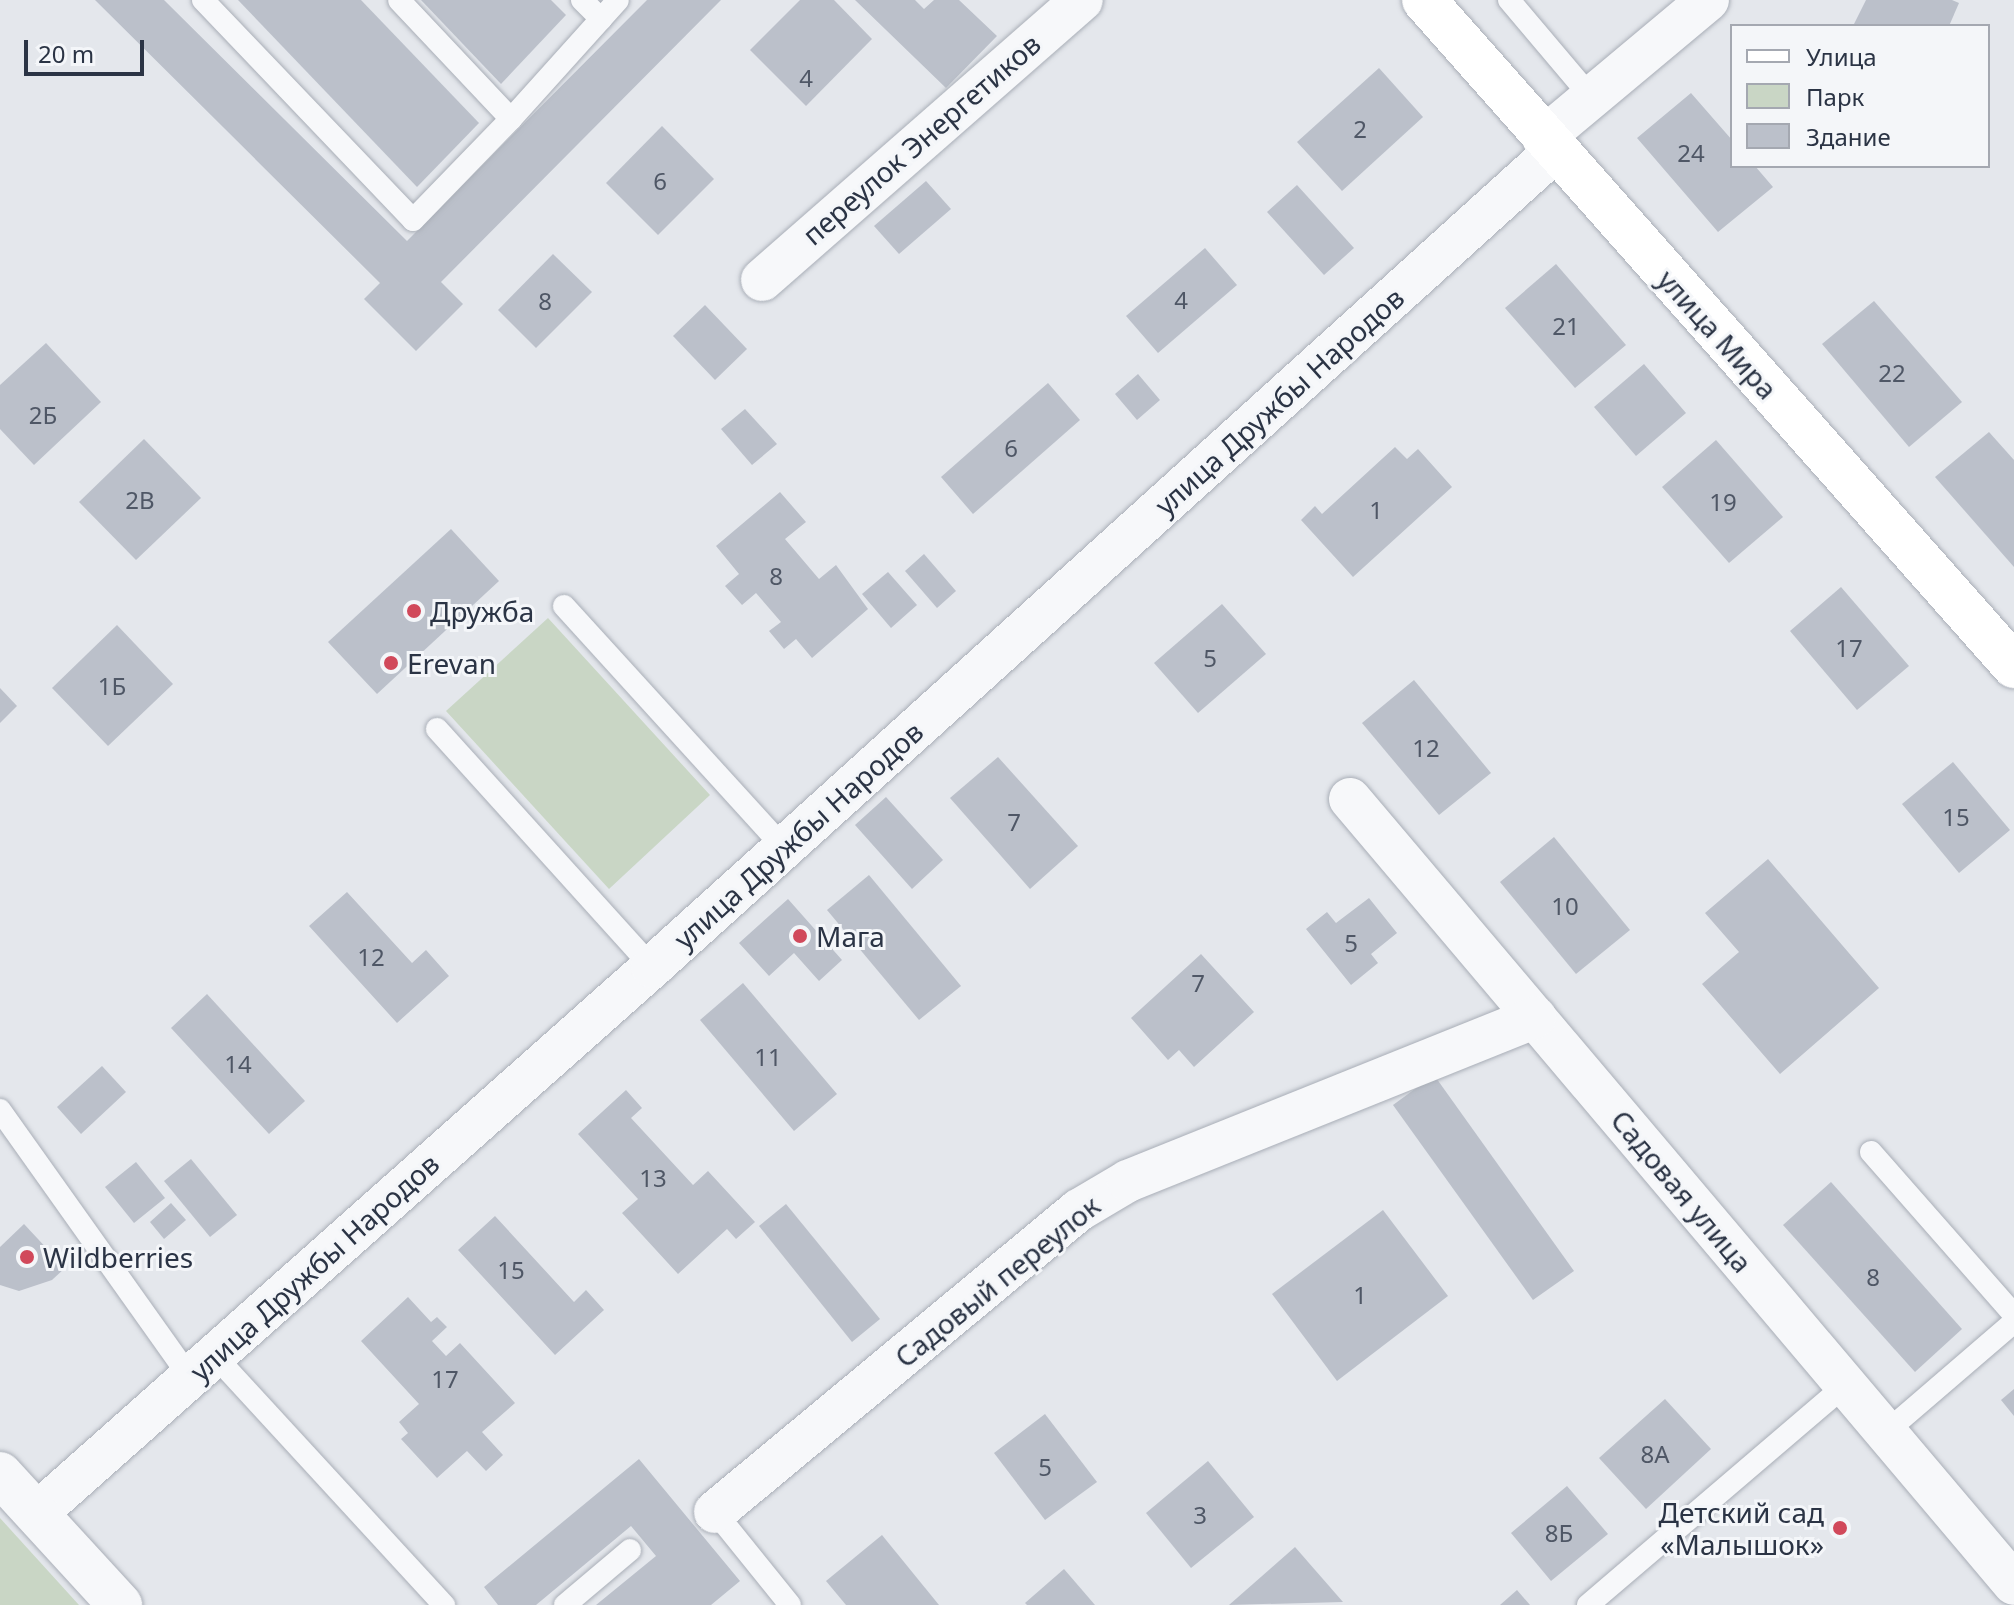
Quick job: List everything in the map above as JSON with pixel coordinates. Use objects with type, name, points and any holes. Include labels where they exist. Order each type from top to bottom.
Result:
[{"type":"main road","name":"улица Мира","points":[[1424,0],[2014,666]]},
{"type":"street","name":"переулок Энергетиков","points":[[762,280],[1082,0]]},
{"type":"street","name":"улица Дружбы Народов","points":[[36,1514],[784,848],[1549,144],[1591,97],[1708,0]]},
{"type":"street","name":"Садовая улица","points":[[1350,799],[2014,1584]]},
{"type":"street","name":"Садовый переулок","points":[[715,1512],[1079,1210],[1128,1181],[1535,1017]]},
{"type":"street","points":[[0,1474],[120,1605]]},
{"type":"lane","points":[[203,0],[413,220],[511,119],[618,0]]},
{"type":"lane","points":[[399,0],[511,119]]},
{"type":"lane","points":[[582,0],[601,19]]},
{"type":"lane","points":[[1509,0],[1591,97]]},
{"type":"lane","points":[[564,606],[784,848]]},
{"type":"lane","points":[[437,729],[652,967]]},
{"type":"lane","points":[[0,1110],[202,1366],[444,1605]]},
{"type":"lane","points":[[1871,1152],[2014,1315]]},
{"type":"lane","points":[[1886,1432],[2014,1322]]},
{"type":"lane","points":[[1588,1605],[1846,1385]]},
{"type":"lane","points":[[715,1512],[790,1605]]},
{"type":"lane","points":[[565,1605],[630,1550]]},
{"type":"green space","points":[[548,618],[710,795],[609,889],[446,711]]},
{"type":"green space","points":[[0,1518],[79,1605],[0,1605]]},
{"type":"building","points":[[95,0],[164,0],[407,241],[647,0],[721,0],[441,282],[463,304],[416,351],[364,299],[380,283]]},
{"type":"building","points":[[238,0],[361,0],[479,123],[417,187]]},
{"type":"building","points":[[421,0],[551,0],[566,15],[501,84]]},
{"type":"building","points":[[800,0],[834,0],[872,39],[806,106],[750,50]]},
{"type":"building","points":[[855,0],[915,0],[924,9],[934,0],[959,0],[997,36],[946,88]]},
{"type":"building","points":[[1866,0],[1952,0],[1959,3],[1950,24],[1854,24]]},
{"type":"building","points":[[1379,68],[1423,117],[1342,191],[1297,142]]},
{"type":"building","points":[[1691,93],[1730,138],[1730,168],[1757,168],[1773,187],[1718,232],[1637,138]]},
{"type":"building","points":[[662,126],[714,179],[658,235],[606,183]]},
{"type":"building","points":[[926,181],[951,209],[899,254],[874,226]]},
{"type":"building","points":[[1297,185],[1354,248],[1324,275],[1267,212]]},
{"type":"building","points":[[1205,248],[1237,285],[1158,353],[1126,316]]},
{"type":"building","points":[[553,254],[592,292],[536,348],[498,310]]},
{"type":"building","points":[[1556,264],[1626,345],[1575,388],[1505,308]]},
{"type":"building","points":[[1874,301],[1962,402],[1909,447],[1822,344]]},
{"type":"building","points":[[705,305],[747,349],[715,380],[673,336]]},
{"type":"building","points":[[46,343],[101,402],[34,465],[0,429],[0,385]]},
{"type":"building","points":[[1644,364],[1686,413],[1636,456],[1594,407]]},
{"type":"building","points":[[1138,374],[1160,400],[1137,420],[1115,394]]},
{"type":"building","points":[[1048,383],[1080,420],[973,514],[941,477]]},
{"type":"building","points":[[745,409],[777,444],[752,465],[721,429]]},
{"type":"building","points":[[1989,432],[2014,460],[2014,567],[1935,477]]},
{"type":"building","points":[[144,439],[201,498],[136,560],[79,502]]},
{"type":"building","points":[[1716,440],[1783,517],[1729,563],[1662,487]]},
{"type":"building","points":[[1395,447],[1407,459],[1418,449],[1452,487],[1353,577],[1301,520],[1315,506],[1322,514]]},
{"type":"building","points":[[780,492],[806,522],[785,539],[819,579],[836,565],[868,609],[812,658],[796,639],[784,649],[769,631],[781,622],[756,593],[742,605],[725,586],[739,574],[716,546]]},
{"type":"building","name":"Дружба","points":[[451,529],[499,581],[377,694],[328,642]]},
{"type":"building","points":[[924,554],[956,591],[937,608],[905,571]]},
{"type":"building","points":[[888,572],[917,605],[891,628],[862,594]]},
{"type":"building","points":[[1841,587],[1909,666],[1857,710],[1790,631]]},
{"type":"building","points":[[1222,604],[1266,654],[1198,713],[1154,663]]},
{"type":"building","points":[[117,625],[173,684],[108,746],[52,688]]},
{"type":"building","points":[[1414,680],[1491,773],[1439,815],[1362,723]]},
{"type":"building","points":[[0,688],[17,706],[0,723]]},
{"type":"building","points":[[998,757],[1078,846],[1030,889],[950,798]]},
{"type":"building","points":[[1953,762],[2010,830],[1959,873],[1902,804]]},
{"type":"building","points":[[886,797],[943,860],[912,889],[855,825]]},
{"type":"building","points":[[1554,837],[1630,930],[1576,974],[1500,882]]},
{"type":"building","points":[[1768,859],[1879,988],[1780,1074],[1702,984],[1739,952],[1705,913]]},
{"type":"building","points":[[869,875],[961,986],[919,1020],[827,910]]},
{"type":"building","points":[[347,892],[412,963],[426,950],[449,976],[397,1023],[309,926]]},
{"type":"building","points":[[1369,898],[1397,933],[1371,954],[1378,963],[1351,985],[1306,929],[1327,912],[1336,923]]},
{"type":"building","name":"Мага","points":[[788,899],[842,960],[819,981],[794,953],[769,976],[739,943]]},
{"type":"building","points":[[1201,954],[1254,1012],[1194,1067],[1179,1050],[1168,1060],[1131,1018]]},
{"type":"building","points":[[743,983],[837,1094],[794,1131],[700,1020]]},
{"type":"building","points":[[207,994],[305,1101],[269,1134],[171,1028]]},
{"type":"building","points":[[102,1066],[126,1092],[81,1134],[57,1107]]},
{"type":"building","points":[[1434,1075],[1574,1271],[1533,1300],[1393,1105]]},
{"type":"building","points":[[626,1090],[642,1108],[631,1118],[693,1185],[708,1171],[755,1222],[736,1239],[727,1229],[678,1274],[622,1213],[638,1199],[578,1134]]},
{"type":"building","points":[[191,1159],[237,1215],[210,1237],[164,1181]]},
{"type":"building","points":[[136,1162],[165,1198],[134,1223],[105,1187]]},
{"type":"building","points":[[1831,1182],[1962,1329],[1915,1372],[1783,1225]]},
{"type":"building","points":[[171,1203],[186,1220],[164,1239],[150,1222]]},
{"type":"building","points":[[786,1204],[880,1319],[852,1342],[759,1226]]},
{"type":"building","points":[[1383,1210],[1448,1296],[1337,1381],[1272,1294]]},
{"type":"building","points":[[495,1216],[574,1302],[586,1290],[604,1310],[555,1355],[458,1250]]},
{"type":"building","name":"Wildberries","points":[[24,1224],[65,1268],[52,1280],[19,1291],[0,1285],[0,1247]]},
{"type":"building","points":[[408,1297],[431,1322],[437,1317],[447,1327],[432,1341],[446,1356],[460,1343],[515,1403],[482,1432],[503,1455],[486,1471],[467,1451],[437,1478],[401,1439],[408,1433],[399,1422],[419,1404],[361,1341]]},
{"type":"building","points":[[2014,1389],[2014,1416],[2001,1400]]},
{"type":"building","points":[[1665,1399],[1711,1449],[1646,1509],[1599,1458]]},
{"type":"building","points":[[1045,1414],[1097,1482],[1045,1520],[994,1453]]},
{"type":"building","points":[[639,1459],[740,1581],[711,1605],[596,1605],[656,1556],[631,1526],[536,1605],[498,1605],[484,1587]]},
{"type":"building","points":[[1208,1461],[1254,1517],[1191,1568],[1146,1513]]},
{"type":"building","points":[[1567,1486],[1608,1534],[1551,1581],[1511,1533]]},
{"type":"building","points":[[882,1535],[939,1605],[846,1605],[826,1581]]},
{"type":"building","points":[[1295,1547],[1343,1602],[1229,1605]]},
{"type":"building","points":[[1064,1569],[1095,1605],[1025,1603]]},
{"type":"building","points":[[1517,1590],[1530,1605],[1500,1605]]},
{"type":"place","name":"Дружба","points":[[414,611]]},
{"type":"place","name":"Erevan","points":[[391,663]]},
{"type":"place","name":"Мага","points":[[800,936]]},
{"type":"place","name":"Wildberries","points":[[27,1257]]},
{"type":"place","name":"Детский сад «Малышок»","points":[[1840,1528]]}]
